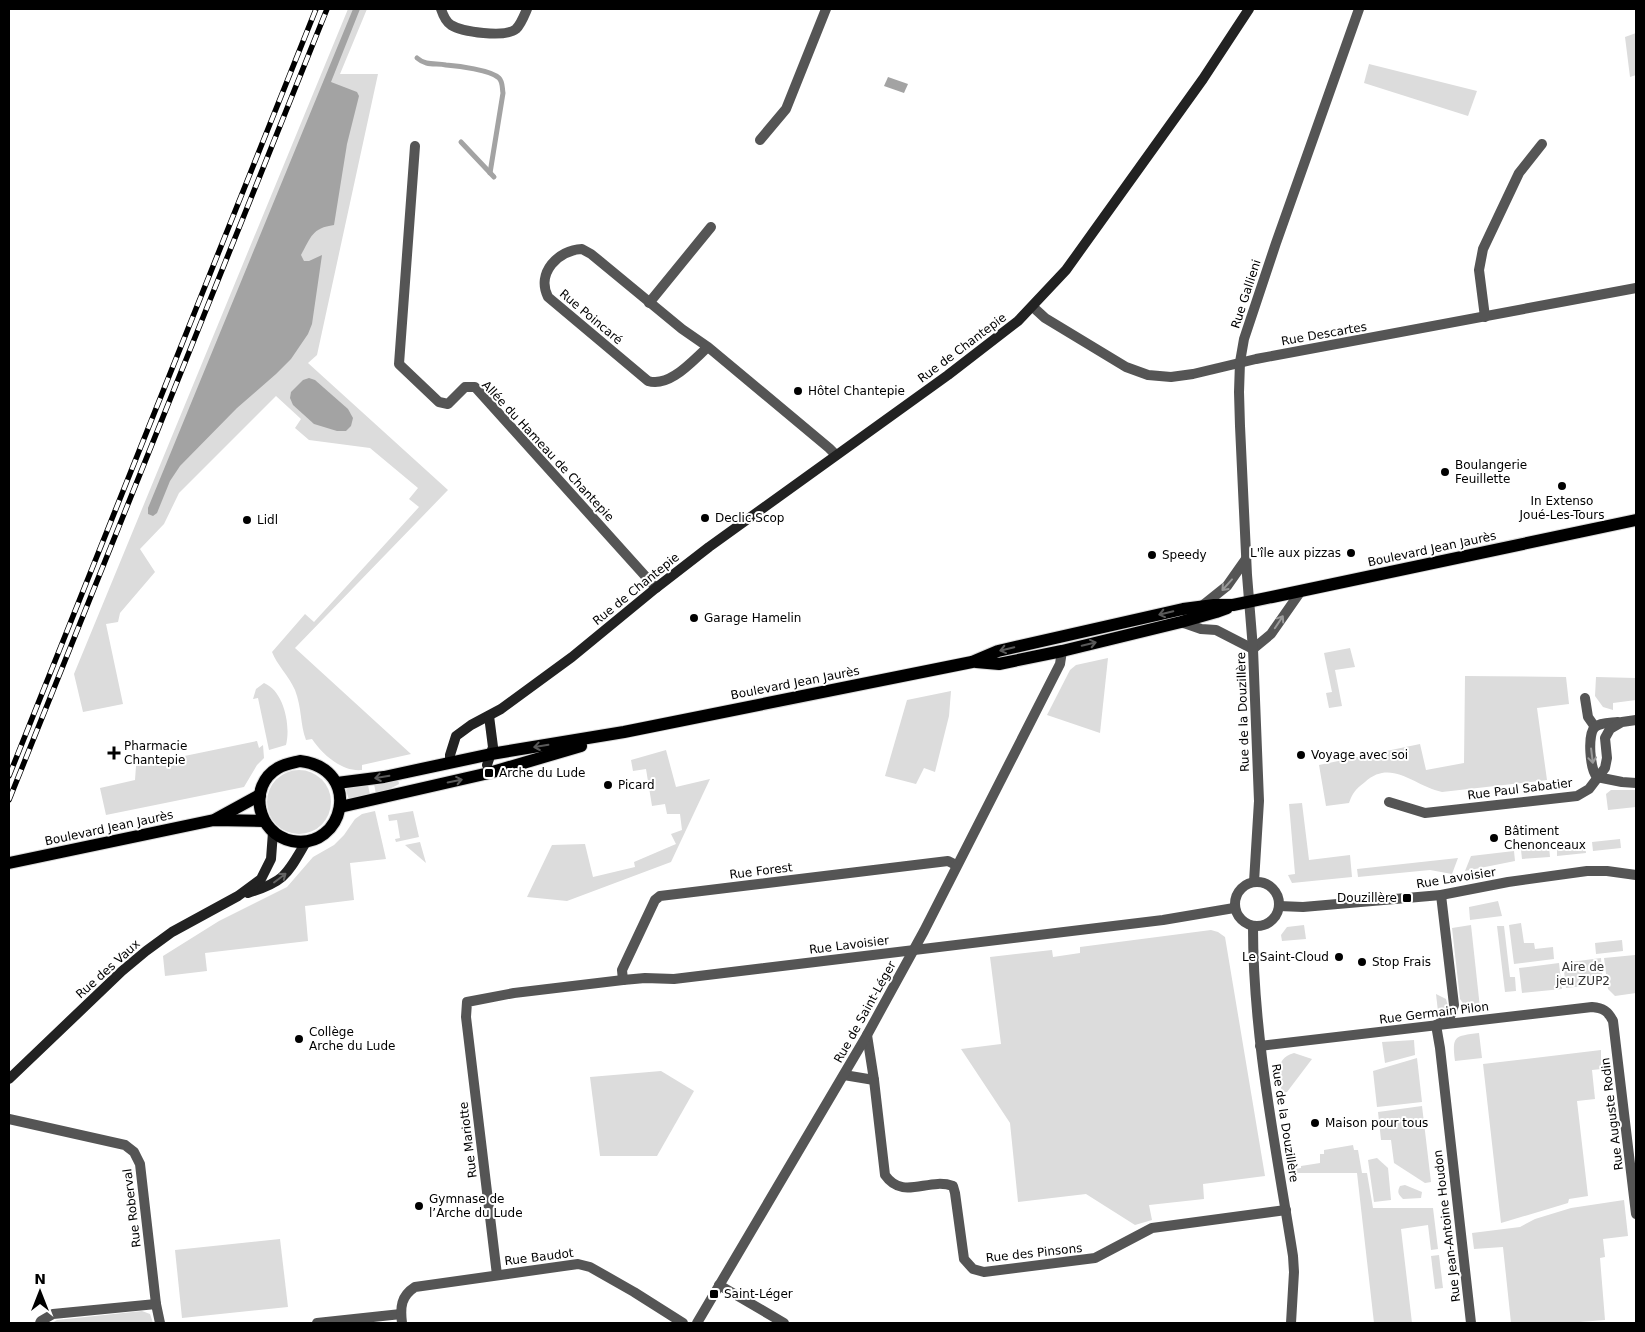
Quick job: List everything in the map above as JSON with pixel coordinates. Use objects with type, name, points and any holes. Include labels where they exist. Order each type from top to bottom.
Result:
[{"type":"main road","name":"Boulevard Jean Jaurès","points":[[340,807],[488,765],[624,732],[972,662],[998,652],[1183,609],[1249,602],[1636,520]]},
{"type":"main road","name":"Boulevard Jean Jaurès","points":[[972,662],[999,664],[1062,651],[1181,622],[1216,612],[1233,604]]},
{"type":"main road","name":"Boulevard Jean Jaurès","points":[[337,783],[384,777],[450,763],[488,765],[624,732]]},
{"type":"main road","points":[[288,763],[311,763],[321,768],[337,783],[340,807],[336,820],[329,830],[318,838],[306,842],[293,842],[282,839],[264,821],[259,810],[261,788],[267,777],[276,769],[288,763]]},
{"type":"main road","name":"Boulevard Jean Jaurès","points":[[214,820],[260,796]]},
{"type":"main road","name":"Boulevard Jean Jaurès","points":[[9,863],[214,820],[264,821]]},
{"type":"street","points":[[441,9],[450,24],[459,29],[500,35],[508,34],[515,30],[527,9]]},
{"type":"street","points":[[760,140],[786,109],[826,9]]},
{"type":"street","name":"Rue de Chantepie","points":[[450,763],[450,756],[456,736],[572,657],[709,547],[948,375],[1018,321],[1033,307],[1066,270],[1203,79],[1249,9]]},
{"type":"street","name":"Rue Gallieni","points":[[1249,602],[1239,392],[1240,362],[1244,339],[1359,9]]},
{"type":"street","points":[[1485,317],[1479,270],[1483,249],[1519,173],[1542,144]]},
{"type":"street","name":"Allée du Hameau de Chantepie","points":[[415,146],[399,364],[439,402],[448,404],[465,387],[475,387],[656,588]]},
{"type":"street","points":[[650,303],[711,227]]},
{"type":"street","name":"Rue Poincaré","points":[[708,347],[672,377],[654,383],[648,382],[548,298],[544,290],[548,268],[566,252],[582,249],[591,254],[682,329],[708,347],[836,455]]},
{"type":"street","name":"Rue Descartes","points":[[1033,307],[1045,318],[1126,368],[1148,375],[1171,376],[1193,374],[1240,362],[1636,288]]},
{"type":"street","points":[[1202,606],[1227,586],[1246,559]]},
{"type":"street","points":[[1181,622],[1202,629],[1216,630],[1253,649],[1271,634],[1301,591]]},
{"type":"street","name":"Rue de la Douzillère","points":[[1249,602],[1253,649],[1258,801],[1254,882]]},
{"type":"street","name":"Rue de Saint-Léger","points":[[697,1323],[844,1075],[914,950],[1060,664],[1062,651]]},
{"type":"street","points":[[1585,698],[1588,717],[1595,727]]},
{"type":"street","points":[[488,716],[493,748],[488,765]]},
{"type":"street","points":[[1595,727],[1636,720]]},
{"type":"street","name":"Rue Paul Sabatier","points":[[1389,802],[1425,812],[1572,797],[1589,789],[1605,768],[1607,763],[1605,743],[1607,734],[1613,726],[1622,722]]},
{"type":"street","points":[[1595,727],[1590,740],[1594,772],[1597,777],[1636,783]]},
{"type":"street","name":"Rue des Vaux","points":[[9,1079],[122,971],[146,951],[172,932],[238,896],[261,879],[272,859],[273,832]]},
{"type":"street","name":"Rue des Vaux","points":[[238,896],[264,888],[284,876],[295,862],[306,842]]},
{"type":"street","name":"Rue Forest","points":[[623,980],[622,970],[655,900],[660,896],[948,861],[956,866]]},
{"type":"street","name":"Rue Lavoisier","points":[[1279,906],[1303,907],[1441,895],[1508,882],[1579,872],[1606,871],[1636,875]]},
{"type":"street","points":[[1254,882],[1268,885],[1274,890],[1278,896],[1279,906],[1276,916],[1268,924],[1253,927],[1240,919],[1234,908],[1234,901],[1241,888],[1254,882]]},
{"type":"street","points":[[1436,1025],[1450,1017],[1454,1005],[1441,895]]},
{"type":"street","name":"Rue Lavoisier","points":[[467,1002],[514,993],[623,980],[645,978],[674,979],[1164,920],[1234,908]]},
{"type":"street","name":"Rue de la Douzillère","points":[[1253,927],[1254,993],[1260,1046],[1294,1272],[1291,1323]]},
{"type":"street","name":"Rue Mariotte","points":[[467,1002],[466,1017],[497,1275]]},
{"type":"street","name":"Rue Germain Pilon","points":[[1260,1046],[1592,1007],[1602,1008],[1609,1013]]},
{"type":"street","name":"Rue Auguste Rodin","points":[[1609,1013],[1613,1021],[1633,1154],[1636,1214]]},
{"type":"street","name":"Rue Jean-Antoine Houdon","points":[[1436,1025],[1471,1323]]},
{"type":"street","name":"Rue des Pinsons","points":[[867,1035],[885,1175],[891,1184],[902,1188],[946,1184],[952,1186],[955,1192],[964,1259],[973,1269],[984,1272],[1095,1258],[1152,1228],[1286,1210]]},
{"type":"street","points":[[844,1075],[874,1080]]},
{"type":"street","name":"Rue Roberval","points":[[9,1119],[125,1145],[134,1152],[140,1164],[156,1304],[160,1323]]},
{"type":"street","name":"Rue Baudot","points":[[402,1319],[403,1300],[407,1292],[415,1287],[578,1264],[585,1265],[634,1292],[683,1323]]},
{"type":"street","points":[[719,1285],[784,1323]]},
{"type":"street","points":[[41,1322],[53,1314],[156,1304]]},
{"type":"street","points":[[317,1323],[402,1319]]},
{"type":"green space","points":[[348,9],[367,9],[340,74],[378,74],[317,355],[308,363],[448,490],[295,648],[411,754],[362,765],[362,770],[355,770],[340,765],[327,756],[312,739],[306,740],[295,690],[272,652],[305,614],[314,622],[419,507],[409,499],[418,488],[370,448],[309,440],[295,428],[301,419],[276,396],[179,493],[164,524],[140,549],[155,572],[120,613],[118,622],[106,624],[123,704],[83,712],[74,674]]},
{"type":"green space","points":[[1636,33],[1636,75],[1630,77],[1625,37]]},
{"type":"green space","points":[[1369,64],[1477,91],[1468,116],[1364,83]]},
{"type":"green space","points":[[1350,648],[1355,667],[1335,670],[1342,706],[1329,708],[1326,693],[1332,692],[1324,653]]},
{"type":"green space","points":[[1108,658],[1100,733],[1047,715],[1070,670],[1076,665]]},
{"type":"green space","points":[[1465,676],[1566,677],[1569,704],[1537,708],[1547,780],[1442,792],[1404,776],[1385,773],[1375,775],[1357,789],[1349,803],[1326,806],[1319,765],[1420,744],[1426,770],[1464,763]]},
{"type":"green space","points":[[1596,677],[1636,678],[1636,700],[1613,703],[1613,710],[1603,707],[1595,696]]},
{"type":"green space","points":[[264,683],[277,693],[287,719],[286,745],[269,750],[258,698],[253,699],[256,689]]},
{"type":"green space","points":[[951,691],[949,716],[935,772],[924,768],[916,784],[885,776],[907,700]]},
{"type":"green space","points":[[257,741],[259,748],[263,745],[264,758],[257,765],[244,787],[106,815],[100,788],[135,780],[136,766]]},
{"type":"green space","points":[[666,750],[676,787],[710,779],[671,862],[567,901],[527,897],[552,845],[585,844],[593,877],[635,867],[634,862],[676,844],[671,834],[682,830],[680,814],[667,814],[665,804],[652,806],[646,769],[633,771],[631,760]]},
{"type":"green space","points":[[299,770],[317,776],[325,784],[331,802],[325,820],[317,828],[299,834],[281,828],[273,820],[267,802],[273,784],[281,776]]},
{"type":"green space","points":[[398,779],[399,784],[376,794],[374,784]]},
{"type":"green space","points":[[368,785],[370,795],[349,800],[346,790],[348,788]]},
{"type":"green space","points":[[1611,790],[1636,790],[1636,807],[1608,810],[1606,794]]},
{"type":"green space","points":[[1302,803],[1309,860],[1350,855],[1352,877],[1292,883],[1288,875],[1295,874],[1289,804]]},
{"type":"green space","points":[[375,811],[386,859],[350,863],[354,900],[305,906],[308,941],[205,953],[207,971],[165,976],[163,956],[219,921],[287,887],[313,857],[334,845],[344,835],[355,819],[362,814]]},
{"type":"green space","points":[[413,811],[419,837],[396,842],[395,839],[400,838],[397,820],[389,821],[388,815]]},
{"type":"green space","points":[[1620,839],[1621,848],[1593,851],[1592,842]]},
{"type":"green space","points":[[420,842],[426,863],[405,845]]},
{"type":"green space","points":[[1585,843],[1586,853],[1557,856],[1557,846]]},
{"type":"green space","points":[[1549,847],[1550,857],[1522,859],[1521,850]]},
{"type":"green space","points":[[1514,851],[1515,861],[1465,871],[1471,856]]},
{"type":"green space","points":[[1458,858],[1452,874],[1430,870],[1358,877],[1357,869]]},
{"type":"green space","points":[[1498,901],[1502,916],[1470,920],[1469,907]]},
{"type":"green space","points":[[1521,923],[1524,943],[1534,943],[1535,949],[1553,947],[1554,959],[1514,964],[1509,925]]},
{"type":"green space","points":[[1304,925],[1306,939],[1282,941],[1281,935],[1287,927]]},
{"type":"green space","points":[[1471,925],[1480,1008],[1466,1008],[1460,999],[1452,928]]},
{"type":"green space","points":[[1497,926],[1504,926],[1510,977],[1515,977],[1516,991],[1505,992]]},
{"type":"green space","points":[[1211,930],[1225,937],[1265,1176],[1203,1184],[1204,1199],[1149,1205],[1152,1220],[1135,1225],[1086,1194],[1018,1202],[1010,1123],[961,1049],[1001,1044],[990,957],[1052,950],[1053,957],[1080,953],[1080,947]]},
{"type":"green space","points":[[1622,940],[1623,951],[1596,954],[1595,943]]},
{"type":"green space","points":[[1635,955],[1636,993],[1615,996],[1608,989],[1604,958]]},
{"type":"green space","name":"Aire de jeu ZUP2","points":[[1601,958],[1603,984],[1566,988],[1563,963]]},
{"type":"green space","points":[[1559,963],[1562,989],[1522,993],[1519,968]]},
{"type":"green space","points":[[1436,994],[1446,999],[1449,1010],[1439,1020]]},
{"type":"green space","points":[[1479,1033],[1482,1058],[1455,1061],[1454,1046],[1456,1039],[1464,1035]]},
{"type":"green space","points":[[1414,1040],[1415,1055],[1385,1063],[1382,1042]]},
{"type":"green space","points":[[1601,1050],[1601,1069],[1592,1070],[1595,1099],[1577,1101],[1588,1196],[1569,1199],[1568,1203],[1501,1223],[1483,1064]]},
{"type":"green space","points":[[1294,1053],[1312,1059],[1287,1092],[1282,1093],[1279,1075],[1280,1064],[1287,1056]]},
{"type":"green space","points":[[1417,1058],[1422,1102],[1377,1107],[1373,1071]]},
{"type":"green space","points":[[661,1071],[694,1091],[657,1156],[600,1156],[590,1077]]},
{"type":"green space","points":[[1422,1106],[1431,1182],[1425,1183],[1394,1163],[1391,1140],[1381,1140],[1378,1112]]},
{"type":"green space","points":[[1353,1145],[1354,1150],[1358,1150],[1362,1173],[1367,1173],[1373,1208],[1433,1208],[1438,1249],[1431,1250],[1428,1225],[1401,1229],[1412,1323],[1374,1323],[1357,1173],[1295,1173],[1295,1169],[1301,1168],[1301,1166],[1320,1163],[1320,1154],[1324,1154],[1324,1150]]},
{"type":"green space","points":[[1377,1158],[1388,1168],[1391,1200],[1374,1202],[1368,1160]]},
{"type":"green space","points":[[1405,1185],[1422,1192],[1421,1198],[1403,1199],[1398,1190],[1400,1186]]},
{"type":"green space","points":[[1624,1200],[1628,1236],[1603,1239],[1605,1257],[1600,1258],[1605,1320],[1568,1323],[1511,1323],[1503,1247],[1474,1249],[1472,1233],[1520,1227],[1535,1219],[1571,1208]]},
{"type":"green space","points":[[280,1239],[288,1307],[182,1318],[175,1250]]},
{"type":"green space","points":[[1439,1255],[1443,1288],[1435,1289],[1431,1256]]},
{"type":"green space","points":[[142,1311],[150,1314],[153,1323],[52,1323],[57,1320]]},
{"type":"shaded area","points":[[353,9],[360,9],[331,82],[357,92],[359,96],[347,144],[334,225],[321,228],[313,234],[301,255],[304,261],[309,261],[322,255],[312,324],[308,334],[291,359],[237,408],[180,466],[170,481],[157,513],[153,516],[148,514],[148,508]]},
{"type":"shaded area","points":[[888,77],[908,84],[904,93],[884,86]]},
{"type":"shaded area","points":[[309,378],[315,380],[348,409],[353,418],[351,426],[346,431],[337,431],[314,424],[293,405],[290,398],[291,392],[303,380]]},
{"type":"waterway","points":[[417,58],[427,63],[482,71],[499,78],[502,83],[503,93],[490,173]]},
{"type":"waterway","points":[[461,142],[494,177]]},
{"type":"railway","points":[[9,776],[316,9]]},
{"type":"railway","points":[[9,800],[327,9]]},
{"type":"place","name":"Hôtel Chantepie","points":[[798,391]]},
{"type":"place","name":"Boulangerie Feuillette","points":[[1445,472]]},
{"type":"place","name":"In Extenso Joué-Les-Tours","points":[[1562,486]]},
{"type":"place","name":"Declic Scop","points":[[705,518]]},
{"type":"place","name":"Lidl","points":[[247,520]]},
{"type":"place","name":"L'île aux pizzas","points":[[1351,553]]},
{"type":"place","name":"Speedy","points":[[1152,555]]},
{"type":"place","name":"Garage Hamelin","points":[[694,618]]},
{"type":"place","name":"Pharmacie Chantepie","points":[[114,753]]},
{"type":"place","name":"Voyage avec soi","points":[[1301,755]]},
{"type":"place","name":"Arche du Lude","points":[[489,773]]},
{"type":"place","name":"Picard","points":[[608,785]]},
{"type":"place","name":"Bâtiment Chenonceaux","points":[[1494,838]]},
{"type":"place","name":"Douzillère","points":[[1407,898]]},
{"type":"place","name":"Le Saint-Cloud","points":[[1339,957]]},
{"type":"place","name":"Stop Frais","points":[[1362,962]]},
{"type":"place","name":"Collège Arche du Lude","points":[[299,1039]]},
{"type":"place","name":"Maison pour tous","points":[[1315,1123]]},
{"type":"place","name":"Gymnase de l’Arche du Lude","points":[[419,1206]]},
{"type":"place","name":"Saint-Léger","points":[[714,1294]]}]
